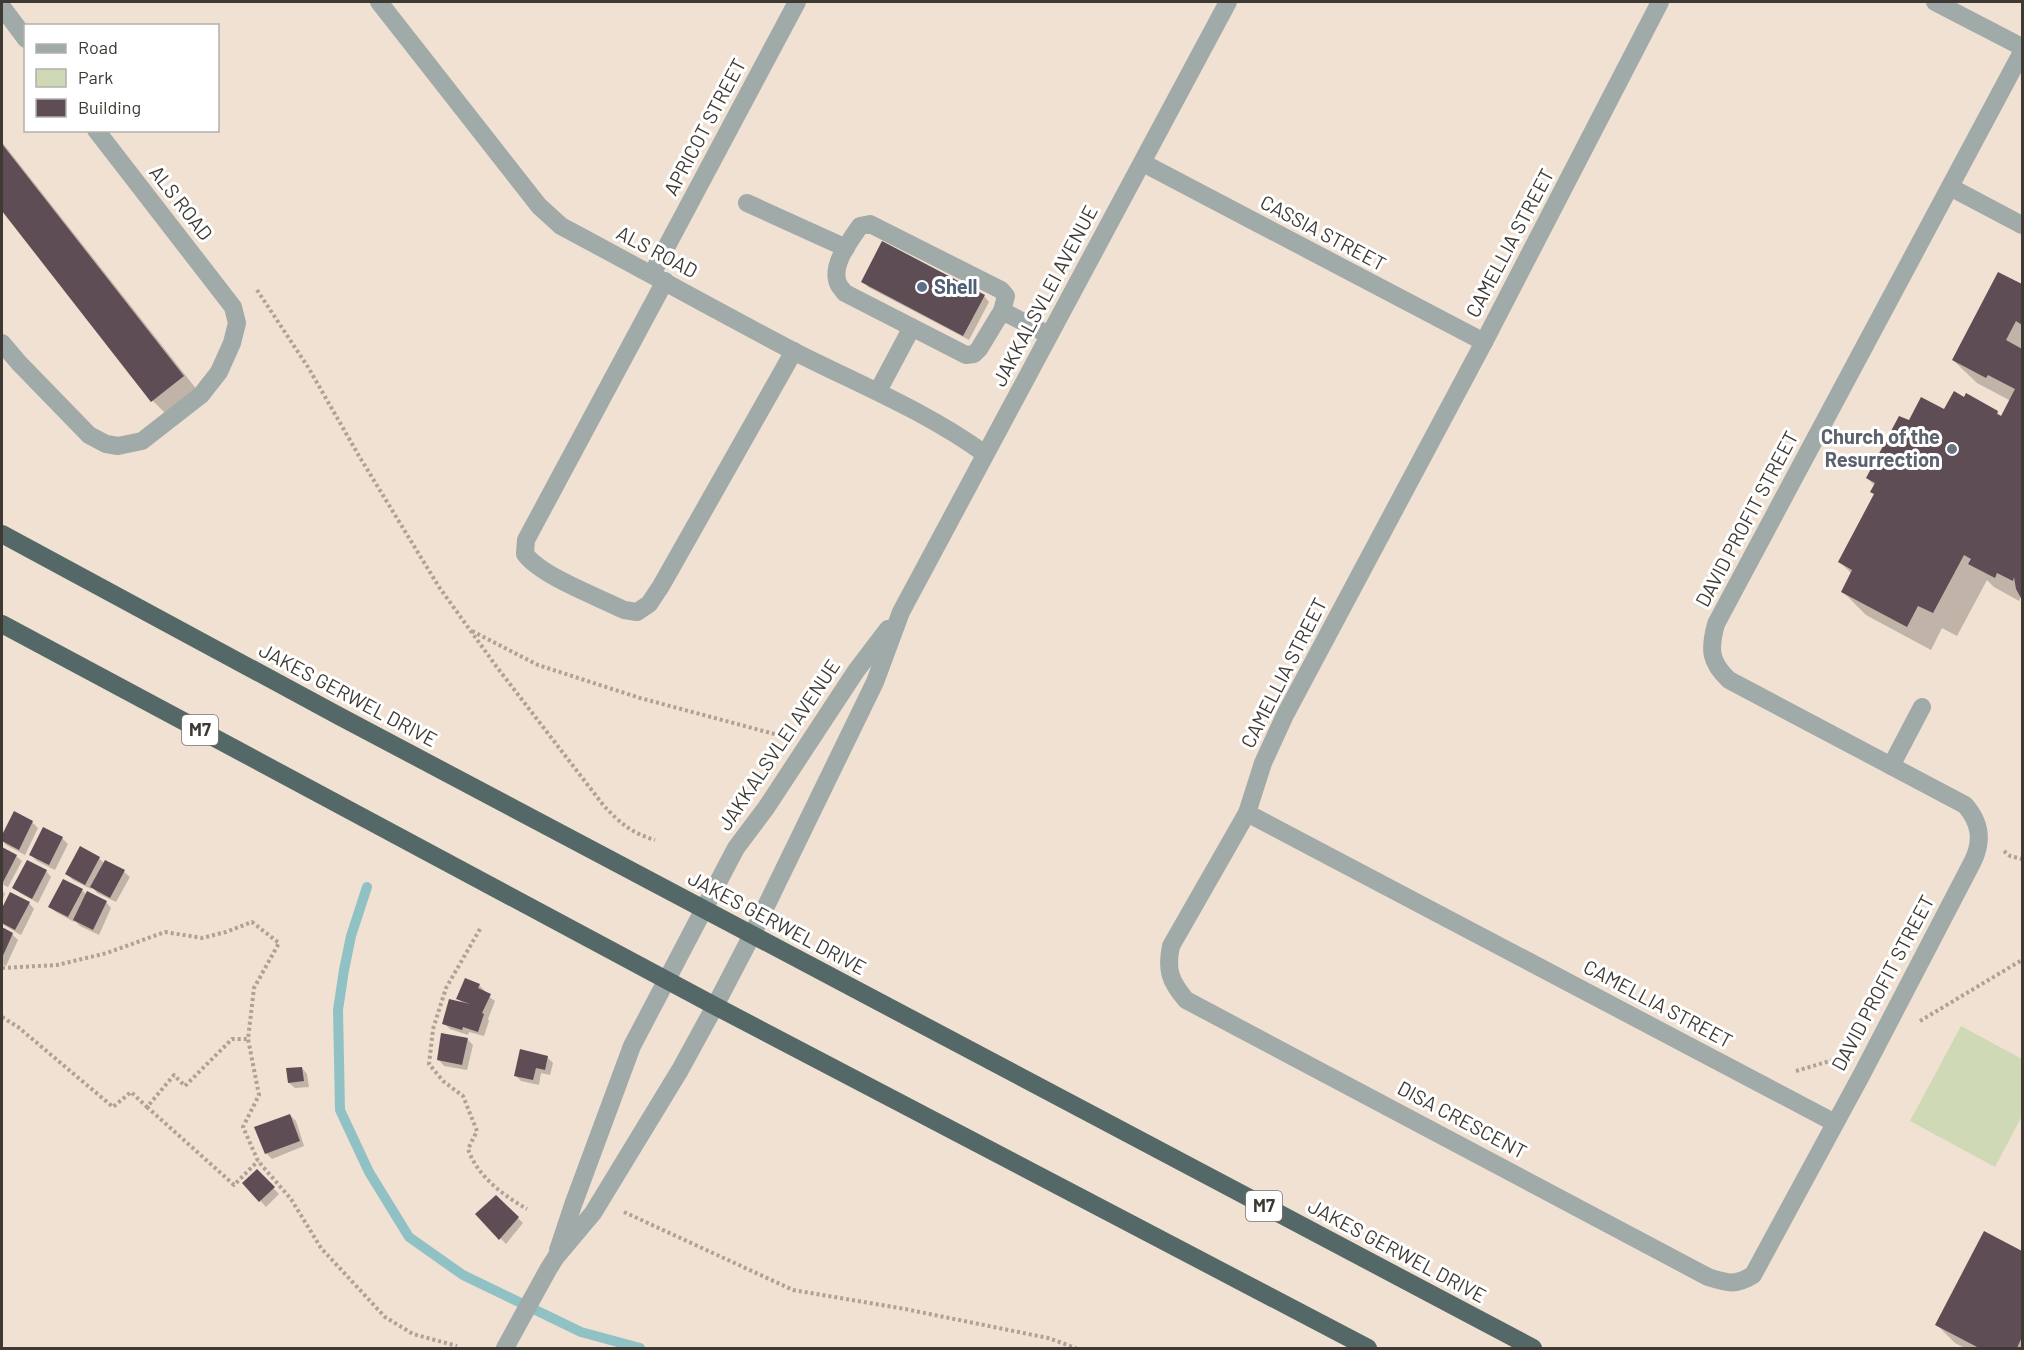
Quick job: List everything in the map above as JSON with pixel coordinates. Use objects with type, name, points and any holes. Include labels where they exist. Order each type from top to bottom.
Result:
[{"type":"highway","name":"JAKES GERWEL DRIVE","points":[[2,534],[349,722],[1533,1348]]},
{"type":"highway","name":"M7","points":[[2,624],[715,1006],[1368,1348]]},
{"type":"street","name":"ALS ROAD","points":[[379,2],[538,206],[561,226],[794,351],[878,391],[962,437],[985,454]]},
{"type":"street","name":"APRICOT STREET","points":[[794,351],[649,604],[637,612],[624,610],[531,563],[525,554],[526,540],[797,2]]},
{"type":"street","name":"JAKKALSVLEI AVENUE","points":[[556,1257],[573,1204],[632,1046],[736,848],[766,808],[856,671],[900,612],[1228,2]]},
{"type":"street","name":"CAMELLIA STREET","points":[[1660,2],[1484,342],[1285,715],[1263,763],[1247,813],[1835,1123]]},
{"type":"street","points":[[1935,2],[2022,47]]},
{"type":"street","points":[[2,9],[24,36]]},
{"type":"street","name":"DAVID PROFIT STREET","points":[[1835,1123],[1978,851],[1979,830],[1972,812],[1965,805],[1730,680],[1717,668],[1712,652],[1712,638],[1716,624],[2022,52]]},
{"type":"street","name":"ALS ROAD","points":[[2,343],[89,435],[106,444],[118,446],[142,441],[201,395],[219,372],[232,343],[237,322],[233,307],[98,132]]},
{"type":"street","name":"CASSIA STREET","points":[[1143,163],[1484,342]]},
{"type":"street","points":[[1950,188],[2022,225]]},
{"type":"street","points":[[747,203],[846,248]]},
{"type":"street","points":[[870,224],[1001,290],[1006,296],[1002,310],[974,354],[966,355],[958,352],[845,293],[836,279],[837,267],[846,248],[860,226],[870,224]]},
{"type":"street","points":[[1002,310],[1049,335]]},
{"type":"street","points":[[878,391],[911,329]]},
{"type":"street","name":"JAKKALSVLEI AVENUE","points":[[556,1257],[593,1213],[680,1070],[715,1006],[752,936],[875,682],[900,612]]},
{"type":"street","points":[[1891,766],[1922,707]]},
{"type":"street","name":"DISA CRESCENT","points":[[1247,813],[1171,946],[1168,960],[1169,970],[1174,986],[1186,999],[1708,1277],[1727,1283],[1741,1282],[1753,1275],[1835,1123]]},
{"type":"street","points":[[505,1348],[556,1257]]},
{"type":"path","points":[[254,286],[308,367],[439,588],[604,806],[624,827],[655,840]]},
{"type":"path","points":[[469,629],[538,665],[640,698],[784,736]]},
{"type":"path","points":[[2,968],[57,965],[107,953],[165,932],[202,938],[252,922],[279,943],[254,988],[248,1039],[259,1095],[243,1127],[258,1161],[291,1199],[321,1248],[385,1317],[413,1334],[457,1346]]},
{"type":"path","points":[[480,929],[446,988],[433,1029],[429,1064],[443,1081],[463,1096],[477,1131],[468,1149],[472,1160],[501,1193],[527,1209]]},
{"type":"path","points":[[2,1017],[18,1027],[112,1107],[131,1092],[234,1185],[258,1161]]},
{"type":"path","points":[[147,1107],[174,1076],[185,1086],[232,1039],[248,1039]]},
{"type":"path","points":[[619,1209],[793,1290],[905,1309],[1048,1338],[1076,1348]]},
{"type":"green space","points":[[1961,1026],[2022,1059],[2022,1116],[1995,1167],[1910,1121]]},
{"type":"building","points":[[2,144],[184,376],[151,402],[2,211]]},
{"type":"building","points":[[882,241],[985,295],[963,336],[861,282]]},
{"type":"building","name":"Church of the Resurrection","points":[[1998,272],[2022,284],[2022,325],[2016,321],[2006,340],[2022,349],[2022,600],[2016,589],[2014,577],[2013,581],[1997,573],[1995,578],[1968,564],[1971,559],[1964,555],[1933,613],[1918,606],[1907,627],[1841,592],[1852,570],[1838,562],[1874,494],[1870,492],[1875,483],[1866,478],[1899,416],[1909,420],[1921,397],[1944,409],[1954,391],[1964,397],[1966,393],[1998,411],[1997,414],[2001,416],[2015,389],[1988,375],[1986,378],[1952,360]]},
{"type":"building","points":[[14,811],[33,821],[19,850],[2,841],[2,835]]},
{"type":"building","points":[[43,827],[63,837],[49,865],[29,855]]},
{"type":"building","points":[[80,846],[100,857],[85,885],[65,874]]},
{"type":"building","points":[[2,847],[17,855],[2,884]]},
{"type":"building","points":[[27,860],[47,870],[32,899],[12,888]]},
{"type":"building","points":[[105,860],[125,870],[110,898],[90,887]]},
{"type":"building","points":[[63,879],[83,889],[68,917],[48,907]]},
{"type":"building","points":[[87,891],[107,901],[93,930],[73,920]]},
{"type":"building","points":[[10,892],[30,902],[15,930],[2,923],[2,908]]},
{"type":"building","points":[[2,927],[13,933],[2,958]]},
{"type":"building","points":[[465,978],[480,984],[478,988],[491,994],[482,1013],[484,1014],[478,1032],[442,1024],[449,999],[470,1004],[456,999]]},
{"type":"building","points":[[441,1033],[468,1038],[462,1065],[437,1060]]},
{"type":"building","points":[[520,1049],[548,1056],[545,1070],[536,1068],[533,1080],[514,1076]]},
{"type":"building","points":[[302,1067],[304,1081],[288,1083],[286,1068]]},
{"type":"building","points":[[290,1114],[300,1141],[265,1154],[254,1127]]},
{"type":"building","points":[[257,1169],[275,1187],[259,1202],[242,1183]]},
{"type":"building","points":[[496,1195],[519,1217],[499,1240],[475,1214]]},
{"type":"building","points":[[1984,1231],[2022,1251],[2022,1337],[2017,1348],[1979,1348],[1935,1325]]},
{"type":"waterway","points":[[367,887],[351,936],[338,1010],[340,1110],[369,1172],[409,1237],[463,1275],[581,1332],[640,1348]]},
{"type":"place","name":"Shell","points":[[922,287]]},
{"type":"place","name":"Church of the Resurrection","points":[[1952,449]]}]
